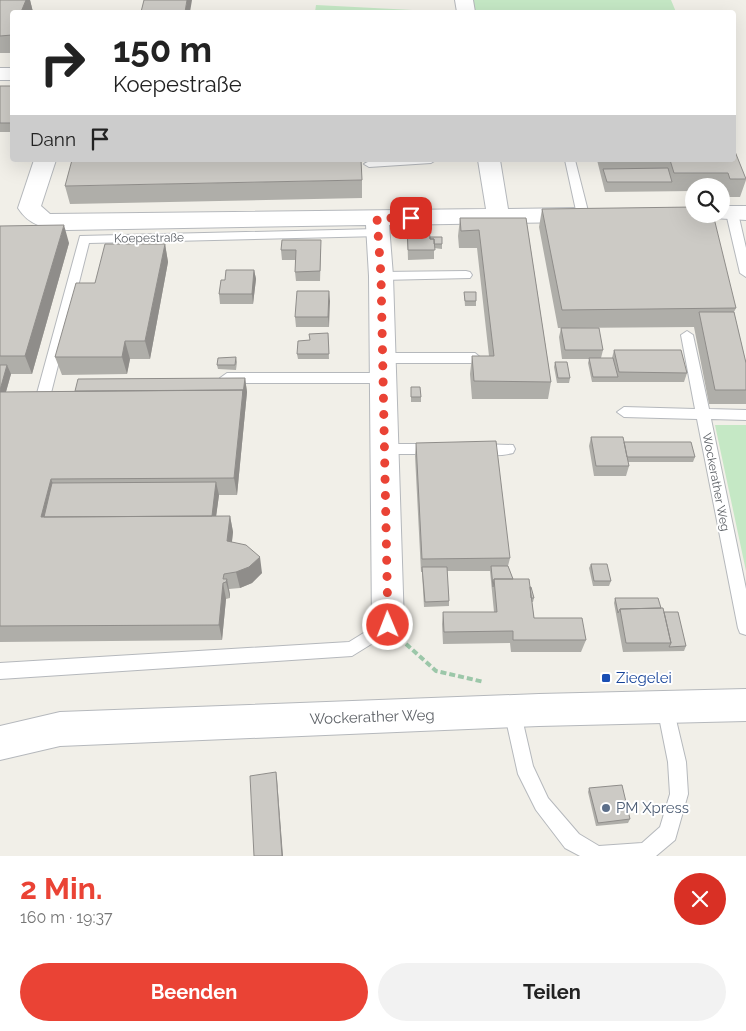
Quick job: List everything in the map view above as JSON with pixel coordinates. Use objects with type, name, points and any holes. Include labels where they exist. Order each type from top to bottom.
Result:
[{"type":"street","points":[[44,162],[29,208],[44,221],[377,226],[381,276],[382,368],[386,449],[388,625]]},
{"type":"street","points":[[489,162],[498,216]]},
{"type":"street","name":"Koepestraße","points":[[377,226],[498,216],[592,215]]},
{"type":"street","name":"Wockerather Weg","points":[[0,743],[60,729],[512,711],[746,705]]},
{"type":"lane","points":[[370,164],[400,162]]},
{"type":"lane","name":"Koepestraße","points":[[571,162],[592,215]]},
{"type":"lane","points":[[733,213],[746,273]]},
{"type":"lane","name":"Koepestraße","points":[[43,397],[84,239],[377,226]]},
{"type":"lane","points":[[381,276],[466,275]]},
{"type":"lane","name":"Wockerather Weg","points":[[687,335],[746,628]]},
{"type":"lane","points":[[213,378],[382,368],[475,358]]},
{"type":"lane","points":[[624,412],[746,416]]},
{"type":"lane","points":[[386,449],[442,449]]},
{"type":"lane","points":[[461,449],[508,449]]},
{"type":"lane","points":[[0,671],[352,649],[388,625]]},
{"type":"lane","points":[[512,711],[524,768],[542,804],[572,842],[597,855],[622,855],[646,852],[668,833],[680,794],[677,762],[665,707]]},
{"type":"path","points":[[388,625],[436,671],[486,682]]},
{"type":"green space","points":[[473,0],[671,0],[675,10],[475,10]]},
{"type":"green space","points":[[316,5],[412,10],[315,10]]},
{"type":"green space","points":[[715,425],[746,425],[746,571]]},
{"type":"building","points":[[0,0],[26,0],[22,10],[10,10],[10,35],[0,36]]},
{"type":"building","points":[[144,0],[187,0],[185,10],[142,10]]},
{"type":"building","points":[[0,86],[10,86],[10,123],[0,123]]},
{"type":"building","points":[[736,154],[746,179],[730,179],[728,173],[674,173],[671,162],[736,162]]},
{"type":"building","points":[[71,162],[361,162],[362,180],[65,186]]},
{"type":"building","points":[[668,168],[672,182],[607,182],[603,169]]},
{"type":"building","points":[[685,207],[685,223],[715,223],[736,308],[562,310],[542,209]]},
{"type":"building","points":[[460,218],[526,218],[551,382],[474,381],[472,356],[494,356],[479,230],[461,231]]},
{"type":"building","points":[[64,225],[25,356],[0,356],[0,226]]},
{"type":"building","points":[[407,226],[429,226],[430,239],[434,239],[435,250],[408,250]]},
{"type":"building","points":[[430,237],[442,237],[442,244],[434,244],[434,239],[430,239]]},
{"type":"building","points":[[282,240],[321,240],[320,271],[295,272],[296,250],[281,250]]},
{"type":"building","points":[[105,244],[165,244],[145,341],[125,341],[122,357],[55,357],[76,283],[95,283]]},
{"type":"building","points":[[226,270],[254,270],[252,294],[219,294],[221,280],[225,280]]},
{"type":"building","points":[[297,291],[329,291],[328,317],[295,317]]},
{"type":"building","points":[[464,292],[476,292],[476,301],[465,301]]},
{"type":"building","points":[[699,312],[734,312],[746,363],[746,390],[715,390]]},
{"type":"building","points":[[561,328],[599,328],[603,350],[565,350]]},
{"type":"building","points":[[328,333],[329,354],[297,354],[298,341],[310,340],[309,334]]},
{"type":"building","points":[[614,350],[681,350],[687,373],[619,372]]},
{"type":"building","points":[[236,357],[235,365],[217,365],[218,358]]},
{"type":"building","points":[[589,358],[613,358],[618,377],[593,377]]},
{"type":"building","points":[[555,362],[567,362],[570,378],[558,378]]},
{"type":"building","points":[[0,365],[7,365],[0,390]]},
{"type":"building","points":[[245,378],[243,394],[243,390],[75,391],[78,379]]},
{"type":"building","points":[[411,387],[420,387],[421,397],[411,397]]},
{"type":"building","points":[[243,390],[234,478],[51,479],[41,517],[230,516],[227,541],[246,545],[260,557],[249,567],[224,574],[223,579],[227,579],[223,583],[219,625],[0,626],[0,392]]},
{"type":"building","points":[[591,437],[623,437],[629,466],[596,466]]},
{"type":"building","points":[[496,441],[510,558],[422,559],[416,443]]},
{"type":"building","points":[[624,442],[691,442],[695,457],[627,457]]},
{"type":"building","points":[[216,482],[212,516],[44,517],[52,483]]},
{"type":"building","points":[[591,564],[607,564],[611,581],[594,581]]},
{"type":"building","points":[[491,566],[508,566],[513,579],[494,579],[493,587]]},
{"type":"building","points":[[422,567],[447,567],[449,601],[425,602]]},
{"type":"building","points":[[494,579],[529,579],[534,618],[582,618],[586,640],[513,640],[513,631],[444,632],[443,612],[497,612]]},
{"type":"building","points":[[531,587],[534,598],[531,598]]},
{"type":"building","points":[[615,598],[658,598],[661,608],[620,609],[618,613]]},
{"type":"building","points":[[663,608],[671,643],[626,643],[620,609]]},
{"type":"building","points":[[664,612],[678,612],[686,646],[669,647],[671,643]]},
{"type":"building","points":[[276,772],[282,856],[254,856],[250,776]]},
{"type":"building","points":[[622,785],[630,819],[598,823],[589,788]]},
{"type":"place","name":"Ziegelei","points":[[606,678]]},
{"type":"place","name":"PM Xpress","points":[[606,808]]},
{"type":"route","points":[[388,625],[386,449],[381,378],[381,276],[377,218],[411,218]]}]
